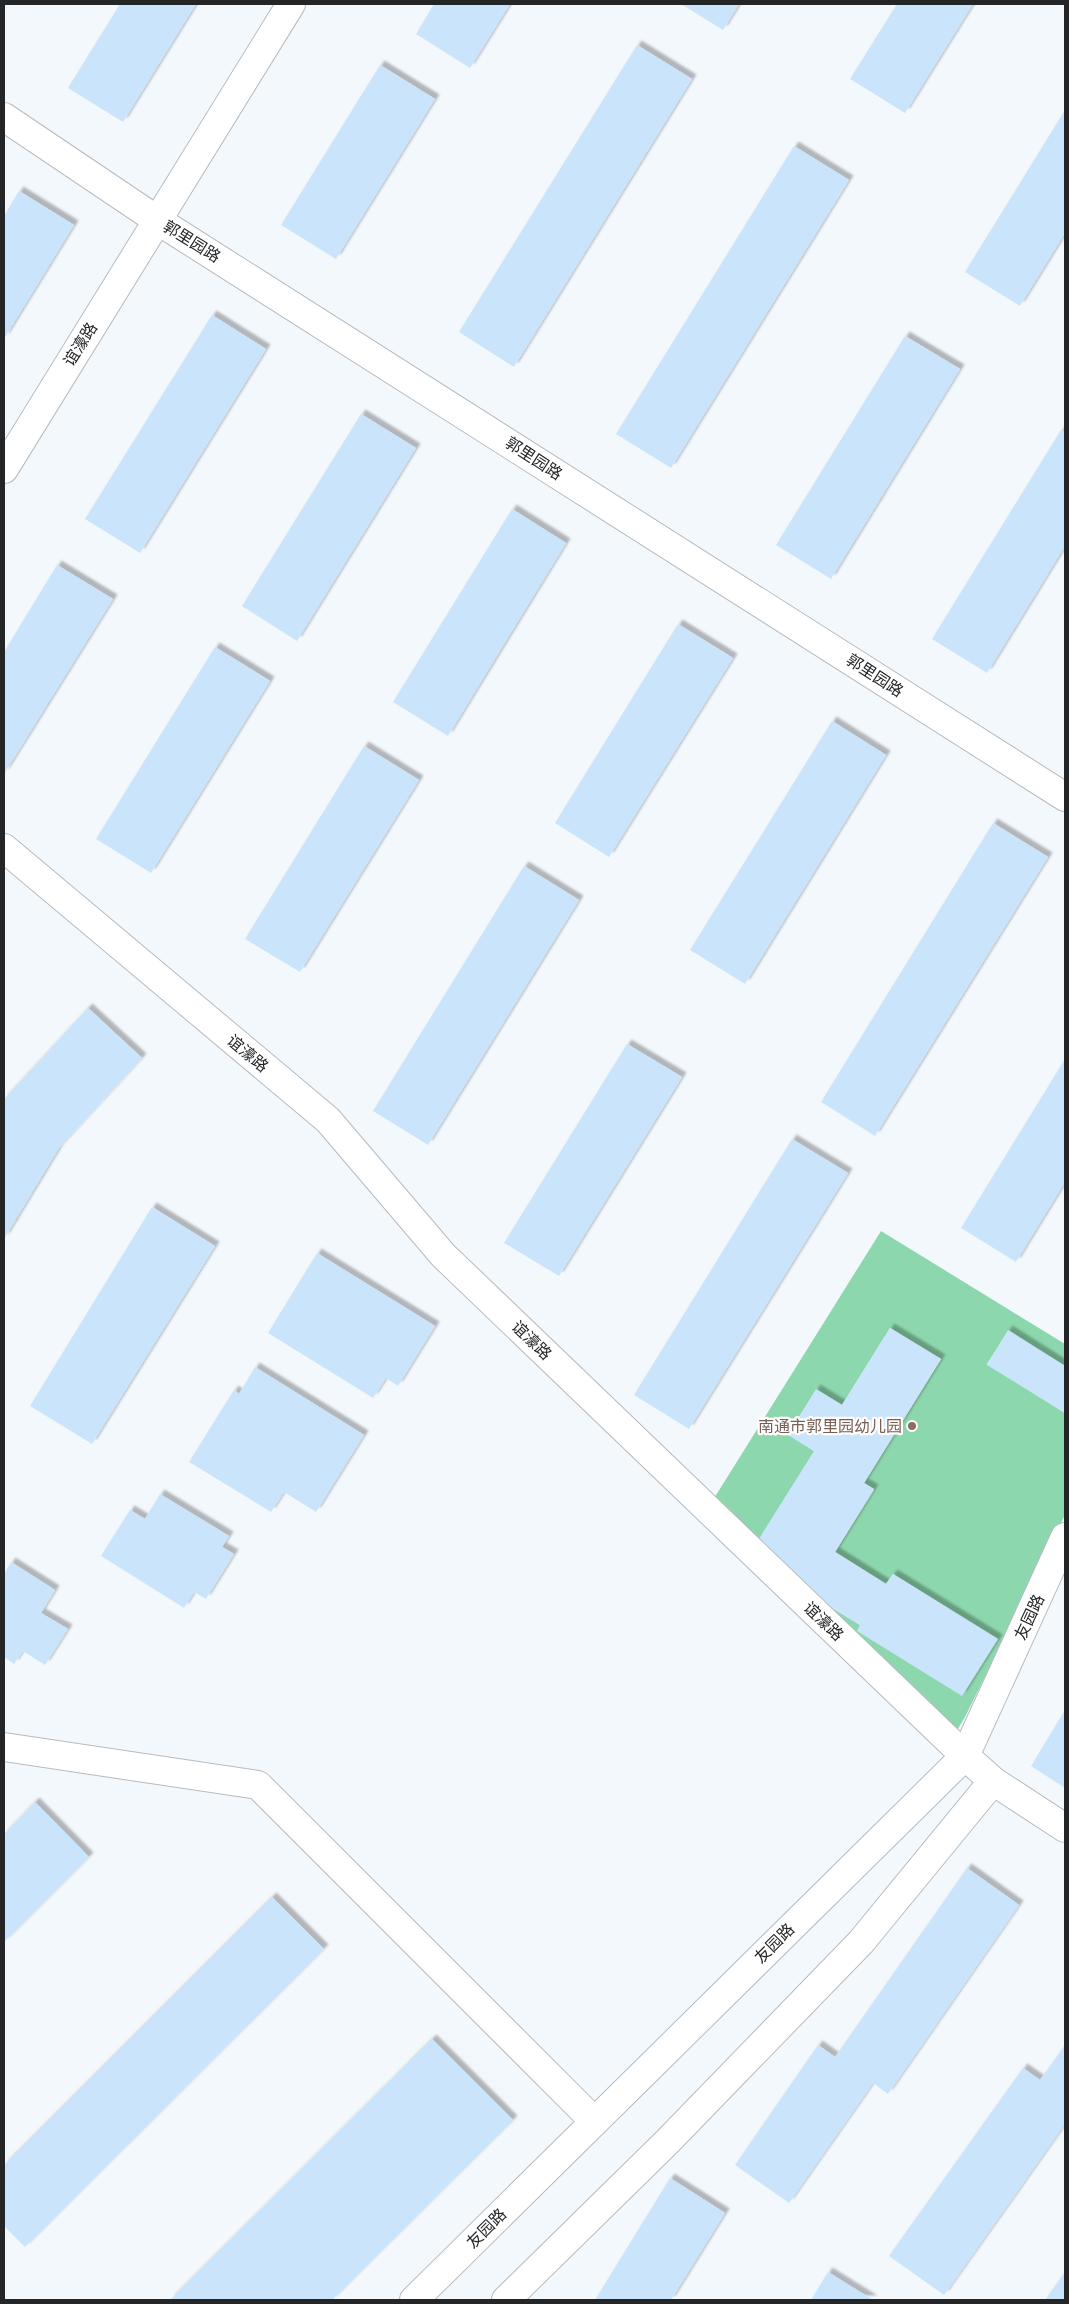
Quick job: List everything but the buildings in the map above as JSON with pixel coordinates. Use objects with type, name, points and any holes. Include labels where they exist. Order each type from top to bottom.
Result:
[{"type":"street","name":"谊濠路","points":[[5,464],[291,4]]},
{"type":"street","name":"郭里园路","points":[[4,117],[157,220],[1065,797]]},
{"type":"street","name":"谊濠路","points":[[4,848],[328,1120],[444,1255],[965,1756],[993,1781],[1065,1828]]},
{"type":"street","name":"友园路","points":[[414,2300],[965,1756],[1065,1537]]},
{"type":"street","points":[[4,1747],[258,1785],[594,2122]]},
{"type":"street","points":[[506,2300],[668,2140],[861,1942],[993,1781]]},
{"type":"green space","name":"南通市郭里园幼儿园","points":[[881,1231],[1065,1344],[1065,1366],[1008,1331],[987,1364],[1065,1413],[1065,1515],[965,1717],[946,1749],[708,1508]],"holes":[[[890,1328],[941,1359],[864,1483],[874,1490],[835,1552],[886,1584],[893,1574],[997,1639],[860,1625],[796,1586],[814,1451],[788,1434],[816,1390],[842,1405]]]},
{"type":"place","name":"南通市郭里园幼儿园","points":[[912,1426]]}]
